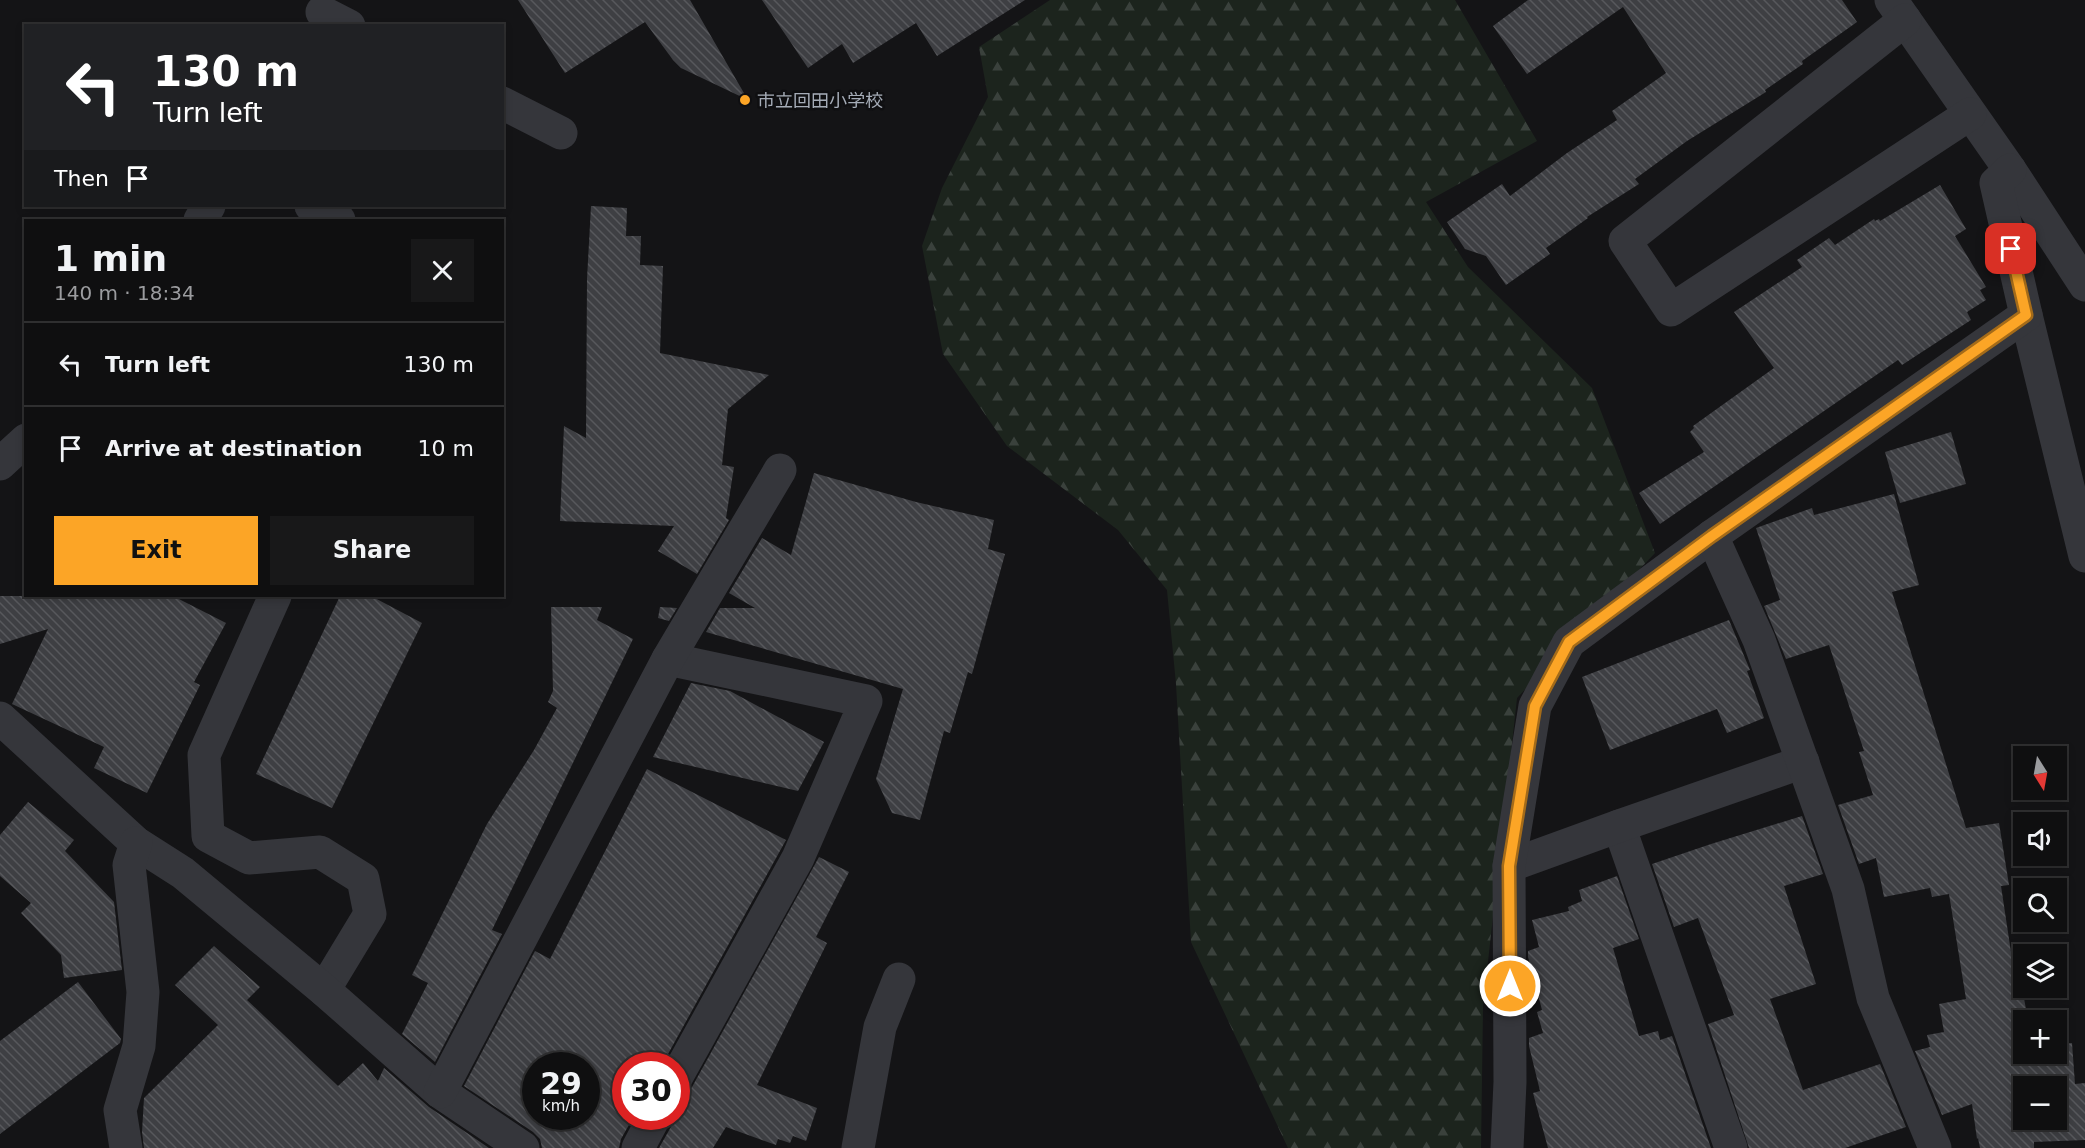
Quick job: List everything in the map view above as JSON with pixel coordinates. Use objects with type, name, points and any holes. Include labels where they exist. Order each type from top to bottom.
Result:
[{"type":"street","points":[[1970,114],[1671,310],[1625,241],[1898,10],[2010,170],[2085,285]]},
{"type":"street","points":[[504,105],[561,133]]},
{"type":"street","points":[[2010,170],[1996,183],[2085,556]]},
{"type":"street","points":[[313,207],[337,219]]},
{"type":"street","points":[[1507,1148],[1510,1082],[1509,866],[1535,706],[1569,642],[1712,536],[2026,315]]},
{"type":"street","points":[[0,464],[24,442]]},
{"type":"street","points":[[440,1092],[668,659],[780,470]]},
{"type":"street","points":[[1712,536],[1759,640],[1848,889],[1873,998],[1934,1148]]},
{"type":"street","points":[[275,597],[204,754],[208,836],[249,858],[320,852],[363,879],[370,914],[324,990]]},
{"type":"street","points":[[668,659],[866,701],[798,858],[690,1053]]},
{"type":"street","points":[[0,718],[136,843],[183,873],[324,990],[440,1092],[523,1148]]},
{"type":"street","points":[[1509,866],[1803,762]]},
{"type":"street","points":[[1619,826],[1731,1148]]},
{"type":"street","points":[[126,1148],[120,1110],[140,1046],[143,992],[129,865],[136,843]]},
{"type":"street","points":[[858,1148],[880,1027],[899,979]]},
{"type":"street","points":[[638,1148],[648,1130]]},
{"type":"green space","points":[[1050,0],[1455,0],[1537,141],[1426,202],[1468,267],[1592,388],[1655,553],[1517,698],[1483,1007],[1481,1148],[1288,1148],[1191,942],[1176,684],[1167,590],[1118,530],[1007,446],[943,354],[922,246],[942,188],[988,97],[979,47]]},
{"type":"building","points":[[518,0],[690,0],[748,100],[681,68],[645,22],[565,73]]},
{"type":"building","points":[[762,0],[1025,0],[937,56],[916,23],[853,63],[842,44],[808,68]]},
{"type":"building","points":[[1528,0],[1842,0],[1857,22],[1802,61],[1803,64],[1765,90],[1766,92],[1687,141],[1635,179],[1639,184],[1587,217],[1546,248],[1550,254],[1506,285],[1486,256],[1465,249],[1447,222],[1502,184],[1510,196],[1567,153],[1617,120],[1612,111],[1666,73],[1623,7],[1527,74],[1493,26]]},
{"type":"building","points":[[1940,185],[1966,229],[1955,236],[1986,287],[1980,290],[1986,300],[1967,312],[1971,320],[1902,365],[1898,360],[1660,524],[1639,493],[1704,452],[1690,432],[1693,426],[1774,368],[1734,312],[1802,267],[1797,260],[1829,238],[1835,245],[1874,219],[1880,221]]},
{"type":"building","points":[[591,206],[627,208],[626,236],[641,236],[640,265],[663,266],[660,353],[769,375],[728,409],[722,465],[734,467],[726,518],[729,520],[697,574],[658,551],[674,526],[560,521],[564,426],[586,438],[587,279]]},
{"type":"building","points":[[1951,432],[1966,484],[1900,503],[1885,452]]},
{"type":"building","points":[[814,473],[916,502],[994,520],[988,549],[1005,554],[972,674],[968,672],[950,733],[944,731],[920,820],[892,813],[876,779],[903,689],[706,632],[720,608],[755,608],[729,593],[762,538],[791,555]]},
{"type":"building","points":[[1894,494],[1919,585],[1892,592],[1966,828],[1999,823],[2009,885],[2001,886],[2013,965],[2013,998],[2024,998],[2026,1010],[2013,1010],[2013,1064],[2067,1064],[2067,1044],[2072,1043],[2075,1084],[2085,1083],[2085,1140],[2034,1142],[2034,1148],[1980,1148],[1972,1104],[1942,1115],[1915,1051],[1930,1047],[1927,1035],[1944,1032],[1939,1004],[1966,999],[1949,894],[1932,897],[1930,888],[1884,897],[1876,858],[1859,864],[1838,805],[1873,795],[1859,752],[1864,751],[1829,645],[1786,659],[1764,606],[1780,600],[1756,528],[1812,508],[1814,515]]},
{"type":"building","points":[[0,596],[175,597],[226,623],[194,682],[200,685],[147,793],[94,768],[104,747],[12,704],[48,629],[0,644]]},
{"type":"building","points":[[340,597],[373,597],[422,623],[332,808],[256,774]]},
{"type":"building","points":[[551,607],[602,607],[597,620],[633,639],[492,930],[502,934],[435,1062],[402,1034],[428,983],[412,975],[487,824],[534,750],[557,708],[548,702],[553,691]]},
{"type":"building","points":[[660,607],[677,608],[669,621],[658,618]]},
{"type":"building","points":[[1729,620],[1750,670],[1747,671],[1764,718],[1727,733],[1717,709],[1610,750],[1582,677]]},
{"type":"building","points":[[691,683],[730,691],[824,742],[798,791],[653,757]]},
{"type":"building","points":[[647,769],[786,840],[669,1052],[612,1052],[612,1130],[626,1130],[619,1148],[542,1148],[540,1139],[530,1130],[600,1130],[600,1052],[522,1052],[522,1125],[464,1086],[535,951],[550,959]]},
{"type":"building","points":[[28,802],[74,840],[65,851],[114,902],[122,970],[64,978],[61,955],[21,913],[31,903],[0,876],[0,835]]},
{"type":"building","points":[[1802,816],[1823,874],[1784,886],[1816,984],[1770,999],[1803,1090],[1880,1064],[1906,1127],[1845,1148],[1749,1148],[1708,1024],[1734,1015],[1698,918],[1674,927],[1652,864]]},
{"type":"building","points":[[819,857],[849,872],[816,937],[827,943],[757,1085],[817,1108],[806,1141],[793,1136],[790,1143],[778,1139],[776,1145],[726,1127],[713,1148],[659,1148],[669,1130],[690,1130],[690,1089]]},
{"type":"building","points":[[1617,876],[1639,939],[1613,948],[1639,1036],[1658,1031],[1660,1040],[1672,1036],[1711,1148],[1548,1148],[1533,1093],[1540,1091],[1529,1046],[1529,1038],[1543,1033],[1537,1012],[1542,1010],[1528,957],[1528,951],[1539,947],[1532,920],[1569,911],[1568,907],[1582,901],[1579,890]]},
{"type":"building","points":[[214,946],[260,987],[247,1000],[338,1086],[363,1063],[378,1081],[384,1068],[429,1107],[489,1148],[144,1148],[142,1132],[144,1098],[218,1025],[175,985]]},
{"type":"building","points":[[78,982],[121,1039],[120,1043],[0,1134],[0,1041]]},
{"type":"place","name":"市立回田小学校","points":[[745,100]]},
{"type":"route","points":[[1510,986],[1509,866],[1535,706],[1569,642],[1712,536],[2026,315],[2011,249]]}]
